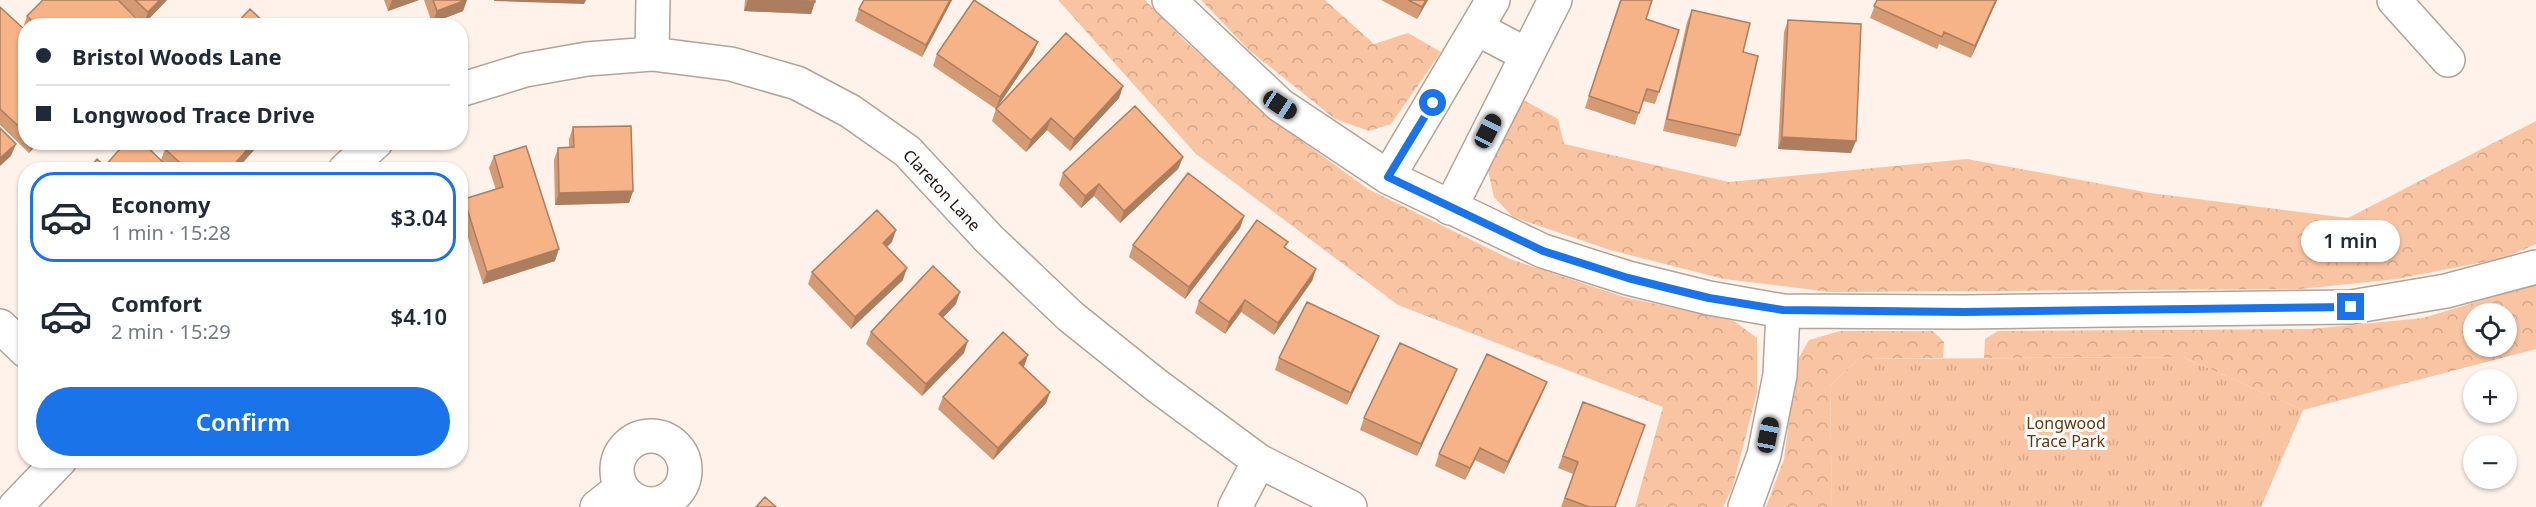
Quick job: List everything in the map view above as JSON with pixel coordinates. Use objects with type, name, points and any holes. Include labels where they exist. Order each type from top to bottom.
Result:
[{"type":"street","points":[[652,54],[653,0]]},
{"type":"street","points":[[1169,0],[1280,105],[1388,177],[1543,251],[1628,278],[1709,298],[1783,310],[1976,312],[2351,307],[2446,291],[2536,267]]},
{"type":"street","points":[[1388,177],[1478,29],[1493,0]]},
{"type":"street","points":[[1449,208],[1555,0]]},
{"type":"street","points":[[2394,0],[2448,60]]},
{"type":"street","points":[[1478,29],[1527,55]]},
{"type":"street","name":"Clareton Lane","points":[[468,88],[546,66],[587,59],[652,54],[742,67],[797,83],[850,111],[907,151],[989,239],[1070,316],[1156,385],[1259,461],[1350,507]]},
{"type":"street","points":[[354,162],[367,150]]},
{"type":"street","points":[[1745,507],[1764,455],[1780,375],[1783,310]]},
{"type":"street","points":[[0,326],[18,343]]},
{"type":"street","points":[[1235,507],[1259,461]]},
{"type":"street","points":[[15,507],[52,468]]},
{"type":"green space","points":[[1058,0],[1145,0],[1185,41],[1284,128],[1368,189],[1510,259],[1624,297],[1734,321],[1757,338],[1757,392],[1732,489],[1723,507],[1635,507],[1663,407],[1398,305],[1196,154]]},
{"type":"green space","points":[[1201,0],[1325,0],[1374,44],[1408,33],[1441,52],[1391,124],[1369,131],[1335,119],[1249,50]]},
{"type":"green space","points":[[1520,98],[1558,119],[1564,144],[1729,182],[1967,159],[2150,193],[2348,218],[2536,121],[2536,244],[2504,258],[2397,279],[2300,289],[1830,292],[1724,279],[1610,250],[1513,217],[1494,197],[1487,166]]},
{"type":"green space","points":[[2536,284],[2536,349],[2517,354],[2517,303],[2473,303]]},
{"type":"green space","points":[[2463,306],[2463,357],[2505,357],[2303,410],[2183,357],[1984,358],[1985,339],[1998,331],[2311,329],[2423,318]]},
{"type":"green space","points":[[1840,331],[1933,331],[1944,342],[1943,358],[1858,359],[1830,386],[1832,507],[1766,507],[1784,459],[1797,361],[1809,340]]},
{"type":"green space","name":"Longwood Trace Park","points":[[2183,357],[2303,410],[2261,507],[1832,507],[1830,386],[1858,359]]},
{"type":"building","points":[[43,0],[118,0],[136,18],[29,18],[27,16]]},
{"type":"building","points":[[135,0],[160,0],[148,12]]},
{"type":"building","points":[[433,0],[466,0],[437,11]]},
{"type":"building","points":[[775,0],[815,0],[815,2]]},
{"type":"building","points":[[864,0],[950,0],[926,45],[859,9]]},
{"type":"building","points":[[974,0],[1038,42],[1000,97],[937,54]]},
{"type":"building","points":[[1408,0],[1426,0],[1422,7]]},
{"type":"building","points":[[1621,0],[1652,0],[1646,19],[1679,30],[1659,92],[1647,89],[1639,113],[1589,96]]},
{"type":"building","points":[[1877,0],[1996,0],[1975,46],[1944,32],[1942,37],[1874,6]]},
{"type":"building","points":[[0,7],[18,24],[18,126],[0,109]]},
{"type":"building","points":[[250,9],[260,18],[242,18]]},
{"type":"building","points":[[1692,10],[1750,23],[1743,52],[1758,56],[1740,135],[1667,119]]},
{"type":"building","points":[[1788,20],[1861,24],[1856,141],[1782,137]]},
{"type":"building","points":[[1066,33],[1123,86],[1074,139],[1051,118],[1031,140],[996,109]]},
{"type":"building","points":[[1135,106],[1183,157],[1124,211],[1099,184],[1085,196],[1063,173]]},
{"type":"building","points":[[631,126],[633,191],[559,193],[558,148],[574,147],[573,127]]},
{"type":"building","points":[[0,128],[16,144],[0,158]]},
{"type":"building","points":[[526,146],[559,249],[487,272],[468,212],[468,198],[503,187],[494,156]]},
{"type":"building","points":[[119,150],[150,150],[163,162],[108,162]]},
{"type":"building","points":[[166,150],[247,150],[236,162],[179,162]]},
{"type":"building","points":[[1188,173],[1244,216],[1189,287],[1133,245]]},
{"type":"building","points":[[877,210],[896,230],[883,243],[907,268],[855,317],[812,272]]},
{"type":"building","points":[[1257,220],[1288,242],[1284,247],[1316,269],[1278,323],[1245,300],[1229,322],[1199,301]]},
{"type":"building","points":[[933,266],[960,292],[939,314],[968,341],[926,384],[871,332]]},
{"type":"building","points":[[1307,302],[1379,336],[1351,393],[1279,358]]},
{"type":"building","points":[[1003,332],[1028,355],[1019,363],[1050,392],[998,448],[943,397]]},
{"type":"building","points":[[1400,343],[1457,369],[1421,444],[1364,418]]},
{"type":"building","points":[[1487,354],[1547,382],[1508,462],[1480,448],[1470,468],[1439,454]]},
{"type":"building","points":[[1583,402],[1645,425],[1615,507],[1589,507],[1565,498],[1578,462],[1563,456]]},
{"type":"building","points":[[765,497],[776,507],[756,507]]},
{"type":"route","points":[[1433,103],[1388,177],[1543,251],[1628,278],[1709,298],[1783,310],[1964,312],[2351,307]]}]
